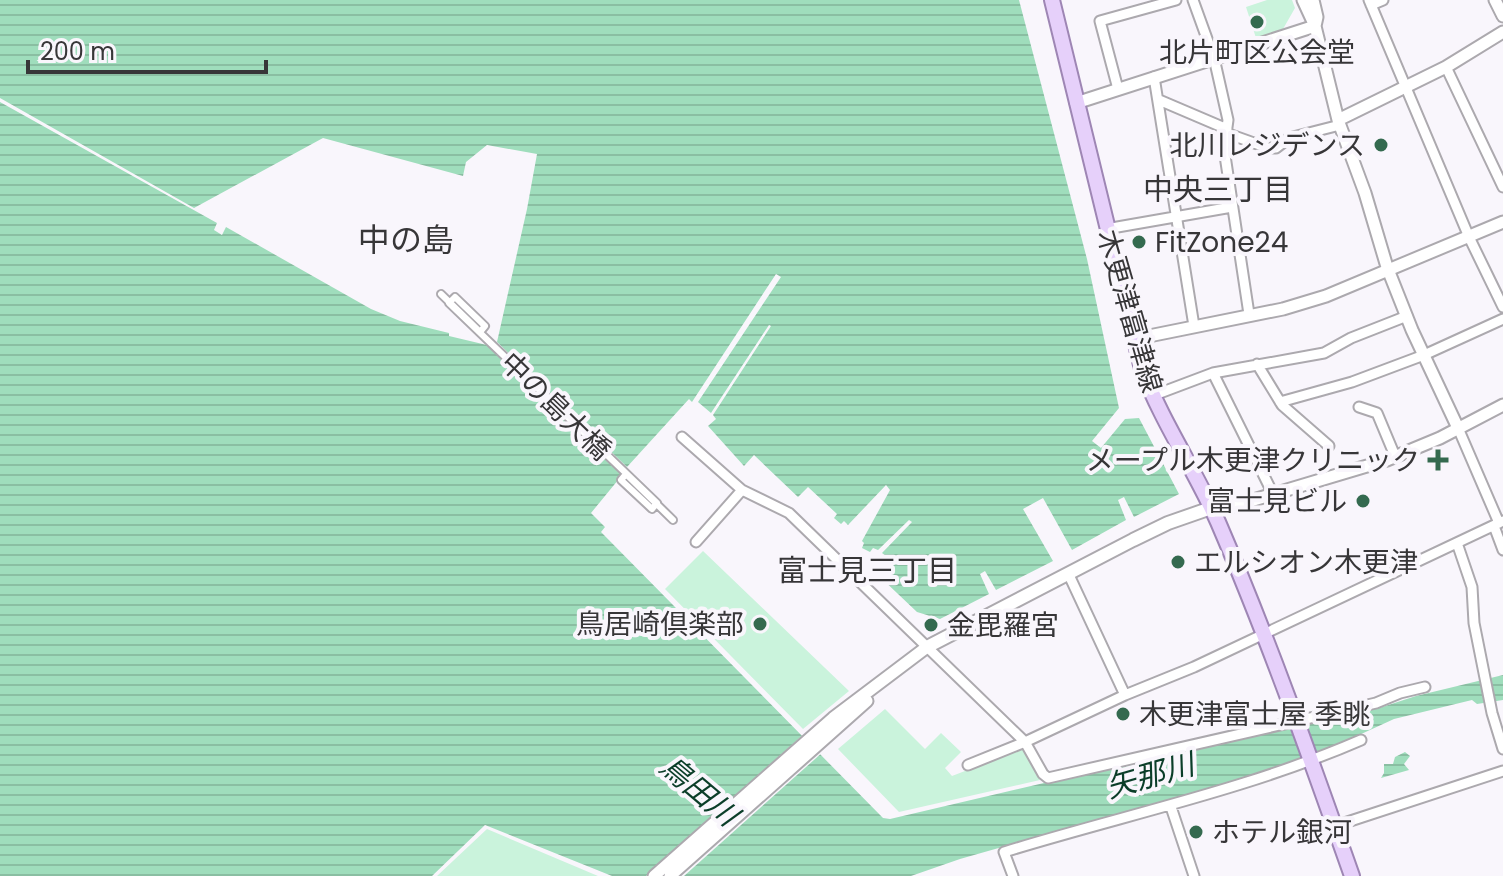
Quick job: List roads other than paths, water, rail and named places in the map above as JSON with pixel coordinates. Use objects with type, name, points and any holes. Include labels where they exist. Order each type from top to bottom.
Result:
[{"type":"main road","name":"木更津富津線","points":[[1052,0],[1106,229],[1152,396],[1211,508],[1263,634],[1352,876]]},
{"type":"main road","points":[[927,647],[1159,527],[1211,508]]},
{"type":"street","points":[[1118,89],[1100,21],[1176,0]]},
{"type":"street","points":[[1193,0],[1214,58],[1228,120],[1224,149],[1249,314]]},
{"type":"street","points":[[1303,0],[1315,26],[1339,122],[1389,271],[1499,523],[1503,550]]},
{"type":"street","points":[[1313,0],[1317,17],[1315,26]]},
{"type":"street","points":[[1383,0],[1370,2],[1404,89],[1503,307]]},
{"type":"street","points":[[1495,0],[1503,16]]},
{"type":"street","points":[[1076,103],[1315,26]]},
{"type":"street","points":[[1159,100],[1268,148],[1276,148],[1289,138],[1339,122],[1404,89],[1503,32]]},
{"type":"street","points":[[1446,67],[1503,187]]},
{"type":"street","points":[[1154,77],[1194,326]]},
{"type":"street","points":[[1106,229],[1232,207]]},
{"type":"street","points":[[1134,339],[1283,309],[1317,299],[1503,222]]},
{"type":"street","name":"中の島大橋","points":[[441,294],[451,303],[480,332],[485,326],[455,297],[449,303],[657,503],[652,509],[621,480],[626,474],[673,520]]},
{"type":"street","points":[[1152,396],[1213,373],[1324,353],[1351,338],[1407,316]]},
{"type":"street","points":[[1280,402],[1352,382],[1424,355],[1503,319]]},
{"type":"street","points":[[1257,364],[1280,402],[1329,446]]},
{"type":"street","points":[[1213,373],[1273,494]]},
{"type":"street","points":[[1211,508],[1230,507],[1395,456],[1503,405]]},
{"type":"street","points":[[1359,407],[1377,413],[1395,456]]},
{"type":"street","points":[[682,437],[742,490],[789,513],[1025,742],[1048,778],[1376,703],[1425,687]]},
{"type":"street","points":[[696,542],[742,490]]},
{"type":"street","points":[[968,765],[1194,667],[1499,523]]},
{"type":"street","points":[[1457,543],[1472,587],[1474,623],[1503,749]]},
{"type":"street","points":[[1068,573],[1125,695]]},
{"type":"street","points":[[654,876],[927,647]]},
{"type":"street","points":[[1492,704],[1503,703]]},
{"type":"street","points":[[670,876],[835,722]]},
{"type":"street","points":[[1013,876],[1004,852],[1171,807],[1311,762],[1361,740]]},
{"type":"street","points":[[1335,826],[1503,771]]},
{"type":"street","points":[[1171,807],[1194,876]]},
{"type":"water","points":[[0,0],[1019,0],[1087,259],[1119,408],[1092,441],[1101,448],[1125,419],[1139,418],[1179,494],[1134,517],[1124,497],[1118,500],[1126,520],[1072,550],[1043,498],[1023,509],[1053,561],[996,590],[985,571],[980,574],[989,594],[940,619],[917,612],[878,575],[885,567],[886,556],[882,553],[912,522],[909,520],[878,550],[873,548],[870,552],[862,548],[862,541],[890,490],[886,485],[848,525],[844,521],[841,524],[834,518],[837,514],[808,487],[798,497],[754,455],[744,466],[708,426],[716,419],[713,415],[771,326],[711,413],[698,402],[781,277],[776,274],[692,402],[689,399],[627,467],[497,342],[537,154],[487,145],[466,162],[463,176],[323,138],[194,208],[0,98]]},
{"type":"water","points":[[0,102],[217,223],[214,230],[222,235],[226,227],[371,309],[400,321],[491,346],[623,474],[591,513],[605,527],[601,532],[883,818],[890,819],[1288,726],[1379,708],[1503,675],[1503,700],[1477,704],[1472,700],[1394,719],[1300,762],[960,859],[911,876],[612,876],[485,825],[432,876],[0,876]]},
{"type":"water","points":[[1405,752],[1410,756],[1404,764],[1409,770],[1381,778],[1384,764],[1393,764],[1395,757]]},
{"type":"place","name":"北片町区公会堂","points":[[1257,22]]},
{"type":"place","name":"北川レジデンス","points":[[1381,145]]},
{"type":"place","name":"FitZone24","points":[[1139,242]]},
{"type":"place","name":"メープル木更津クリニック","points":[[1438,460]]},
{"type":"place","name":"富士見ビル","points":[[1363,501]]},
{"type":"place","name":"エルシオン木更津","points":[[1178,562]]},
{"type":"place","name":"鳥居崎倶楽部","points":[[760,624]]},
{"type":"place","name":"金毘羅宮","points":[[931,625]]},
{"type":"place","name":"木更津富士屋 季眺","points":[[1123,714]]},
{"type":"place","name":"ホテル銀河","points":[[1196,832]]},
{"type":"district","name":"中央三丁目","points":[[1218,190]]},
{"type":"district","name":"中の島","points":[[406,240]]},
{"type":"district","name":"富士見三丁目","points":[[867,571]]},
{"type":"water label","name":"矢那川","points":[[1150,776]]},
{"type":"water label","name":"鳥田川","points":[[699,791]]}]
